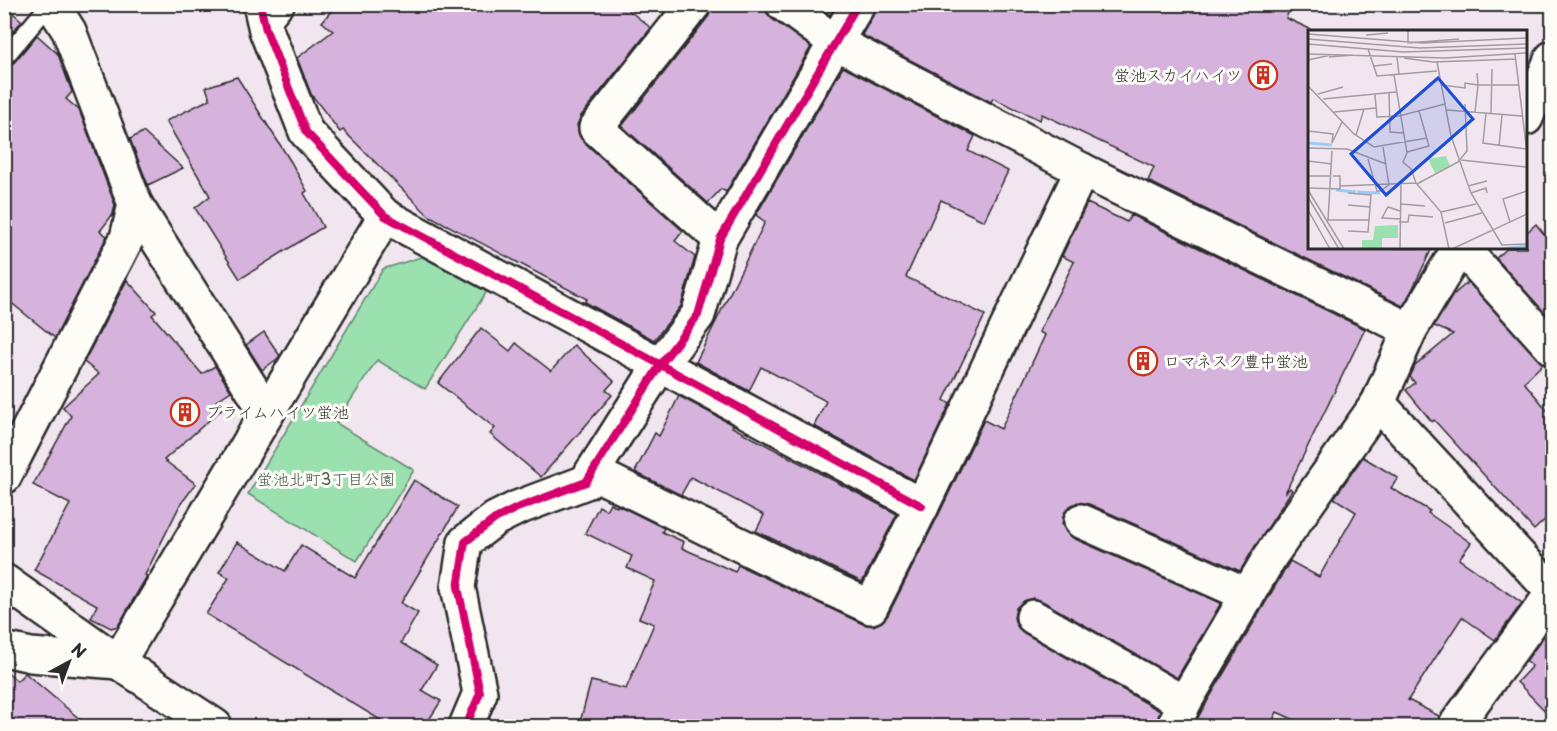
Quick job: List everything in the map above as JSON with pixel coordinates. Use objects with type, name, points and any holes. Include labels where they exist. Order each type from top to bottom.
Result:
[{"type":"street","points":[[51,4],[69,31],[135,204],[267,413]]},
{"type":"street","points":[[694,4],[596,128],[720,239]]},
{"type":"street","points":[[783,4],[835,42],[1082,170],[1410,330]]},
{"type":"street","points":[[466,726],[480,693],[458,587],[465,542],[495,519],[586,482],[660,365],[698,315],[720,239],[858,4]]},
{"type":"street","points":[[263,17],[306,132],[385,216],[922,506]]},
{"type":"street","points":[[1538,111],[1552,58]]},
{"type":"street","points":[[592,472],[699,522],[804,576],[871,606],[922,506],[1082,170]]},
{"type":"street","points":[[4,477],[127,238],[135,204]]},
{"type":"street","points":[[118,662],[385,216]]},
{"type":"street","points":[[1034,617],[1179,715],[1271,555],[1378,403],[1410,330],[1459,249]]},
{"type":"street","points":[[1461,249],[1552,348]]},
{"type":"street","points":[[1378,403],[1552,592],[1455,726]]},
{"type":"street","points":[[1081,521],[1248,595]]},
{"type":"street","points":[[4,581],[118,662],[216,726]]},
{"type":"street","points":[[4,649],[31,655],[118,662]]},
{"type":"lane","points":[[4,58],[51,4]]},
{"type":"lane","points":[[263,17],[287,4]]},
{"type":"green space","name":"蛍池北町3丁目公園","points":[[424,256],[487,291],[425,389],[377,360],[336,423],[414,470],[357,561],[248,494],[383,269]]},
{"type":"building","points":[[337,4],[621,4],[651,28],[581,116],[577,125],[579,135],[584,142],[683,231],[675,241],[695,257],[681,306],[654,340],[585,302],[587,299],[428,215],[343,130],[340,132],[311,94],[297,58],[333,31],[322,22]]},
{"type":"building","points":[[712,4],[765,4],[766,12],[772,19],[811,47],[726,192],[721,189],[708,203],[622,126],[709,16]]},
{"type":"building","points":[[815,4],[836,4],[830,15]]},
{"type":"building","points":[[877,4],[1292,4],[1286,18],[1310,29],[1308,30],[1308,249],[1432,249],[1403,306],[1148,181],[1154,167],[1042,114],[1040,120],[993,98],[991,102],[862,35]]},
{"type":"building","points":[[4,5],[22,21],[4,41]]},
{"type":"building","points":[[37,35],[58,54],[72,92],[66,99],[79,110],[115,205],[113,214],[100,231],[107,236],[55,338],[4,297],[4,68],[12,65]]},
{"type":"building","points":[[843,67],[975,136],[968,151],[1008,171],[984,221],[941,200],[906,277],[985,315],[944,400],[950,404],[914,480],[814,426],[826,401],[761,367],[749,391],[696,362],[765,222],[756,215]]},
{"type":"building","points":[[237,77],[291,162],[307,191],[304,193],[323,227],[240,279],[195,208],[210,196],[166,121],[210,99],[206,87]]},
{"type":"building","points":[[143,132],[183,168],[148,185],[130,139]]},
{"type":"building","points":[[1087,203],[1127,222],[1131,215],[1365,329],[1285,493],[1290,488],[1292,490],[1240,571],[1089,504],[1078,502],[1064,513],[1062,524],[1073,538],[1221,603],[1177,678],[1042,601],[1033,598],[1024,601],[1016,608],[1014,618],[1017,626],[1024,633],[1160,711],[1156,726],[579,726],[591,681],[626,689],[654,624],[639,618],[655,581],[627,568],[632,556],[585,533],[599,506],[606,510],[610,503],[617,507],[618,505],[664,528],[662,532],[684,542],[682,548],[735,572],[738,565],[863,624],[873,626],[882,622],[888,615],[939,514],[984,420],[1001,429],[1045,335],[1039,332],[1074,262],[1062,256]]},
{"type":"building","points":[[1536,224],[1552,244],[1552,321],[1496,258],[1507,249],[1527,249],[1527,232]]},
{"type":"building","points":[[127,280],[156,312],[152,315],[202,374],[215,366],[231,391],[216,401],[223,408],[164,460],[196,484],[180,505],[145,575],[147,576],[118,626],[111,628],[91,618],[97,605],[34,570],[70,504],[33,485],[71,416],[63,407],[99,374],[84,362]]},
{"type":"building","points":[[1468,282],[1543,364],[1524,382],[1552,416],[1552,513],[1534,530],[1434,420],[1432,422],[1406,390],[1415,383],[1410,377],[1415,366],[1453,334],[1434,326],[1453,295]]},
{"type":"building","points":[[481,328],[510,351],[516,343],[551,371],[574,345],[614,381],[606,390],[612,395],[541,477],[490,434],[495,428],[438,383]]},
{"type":"building","points":[[264,332],[280,356],[262,370],[246,345]]},
{"type":"building","points":[[679,396],[733,425],[732,427],[897,514],[862,582],[756,531],[764,515],[691,477],[681,495],[635,472],[655,433],[659,436]]},
{"type":"building","points":[[1363,457],[1398,478],[1391,488],[1430,511],[1428,513],[1471,543],[1459,559],[1522,603],[1495,640],[1462,617],[1408,700],[1439,716],[1437,726],[1308,726],[1277,712],[1270,726],[1194,726],[1290,561],[1319,577],[1356,512],[1334,498]]},
{"type":"building","points":[[414,480],[458,507],[401,603],[418,613],[401,643],[437,665],[422,690],[441,701],[425,726],[390,726],[206,614],[229,578],[219,572],[237,542],[285,571],[301,545],[355,578]]},
{"type":"building","points":[[1552,625],[1552,718],[1517,682],[1532,666],[1526,661]]},
{"type":"building","points":[[4,669],[17,681],[25,673],[88,726],[4,726]]},
{"type":"cycle path","points":[[260,4],[266,30],[306,132],[385,216],[922,506]]},
{"type":"cycle path","points":[[466,726],[480,693],[458,587],[465,542],[495,519],[517,508],[586,482],[660,365],[698,315],[720,239],[858,4]]},
{"type":"place","name":"蛍池スカイハイツ","points":[[1263,75]]},
{"type":"place","name":"ロマネスク豊中蛍池","points":[[1143,361]]},
{"type":"place","name":"プライムハイツ蛍池","points":[[185,412]]}]
